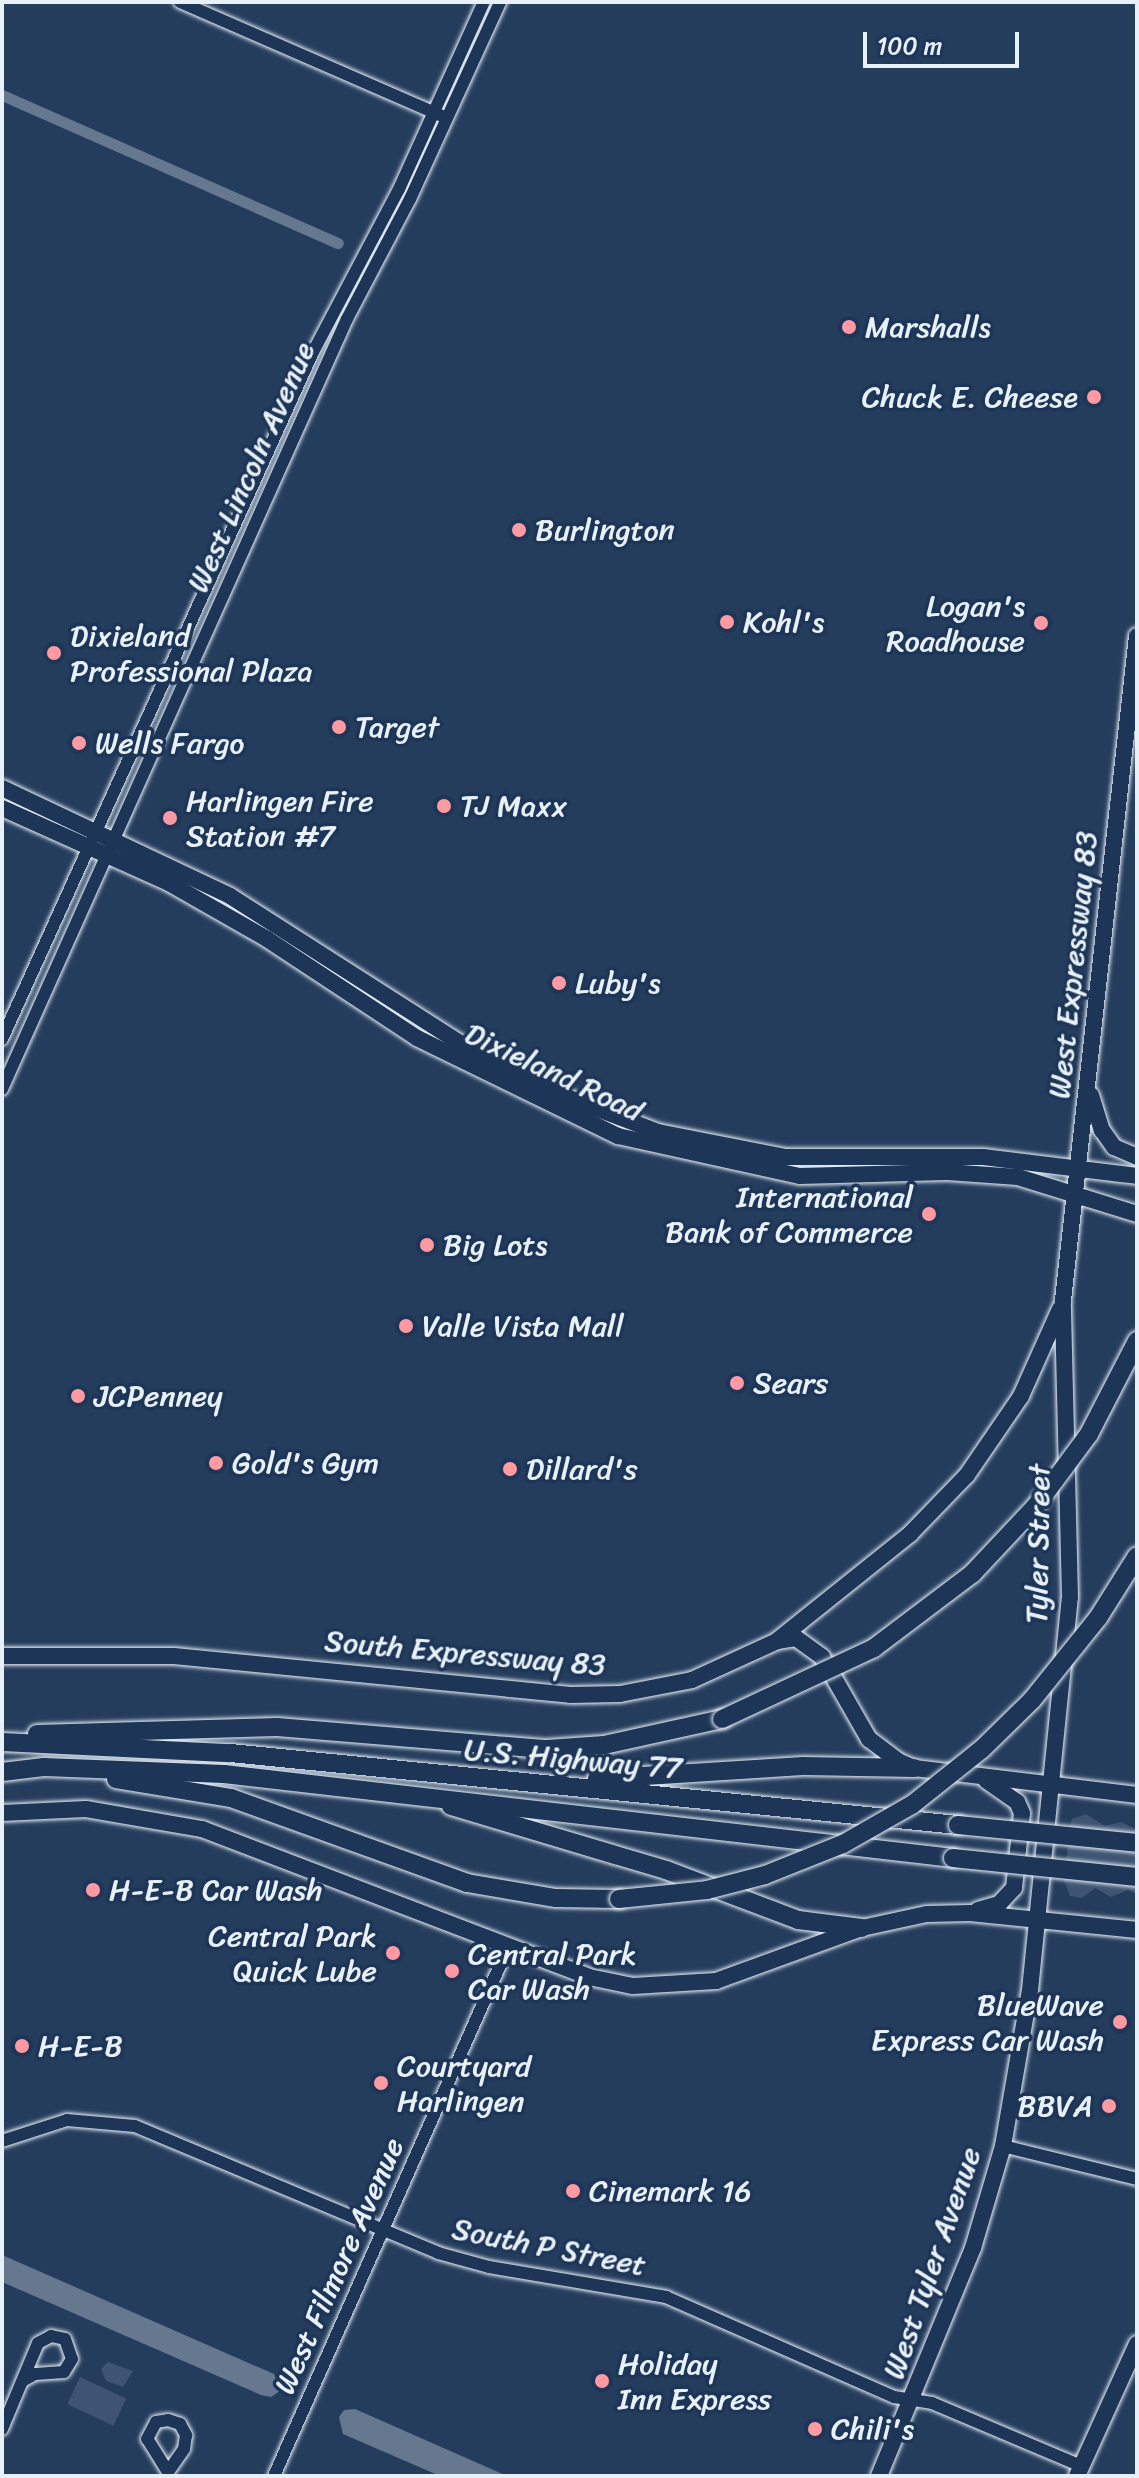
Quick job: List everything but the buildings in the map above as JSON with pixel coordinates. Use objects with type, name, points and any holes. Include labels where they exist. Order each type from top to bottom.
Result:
[{"type":"highway","points":[[2,1740],[277,1727],[547,1749],[619,1742],[722,1719],[874,1648],[972,1574],[1035,1507],[1089,1434],[1137,1341]]},
{"type":"highway","points":[[2,1772],[25,1768],[213,1793],[467,1883],[556,1898],[619,1899],[707,1890],[765,1875],[843,1844],[913,1804],[982,1749],[1032,1700],[1098,1618],[1137,1556]]},
{"type":"highway","name":"U.S. Highway 77","points":[[2,1740],[230,1753],[1137,1843]]},
{"type":"highway","points":[[513,1780],[680,1777],[803,1766],[914,1768]]},
{"type":"highway","name":"U.S. Highway 77","points":[[25,1768],[165,1769],[391,1789],[953,1858],[1137,1877]]},
{"type":"highway","points":[[391,1789],[620,1855],[798,1920],[862,1928]]},
{"type":"main road","name":"West Expressway 83","points":[[1063,1300],[1078,1195],[1137,636]]},
{"type":"main road","name":"Dixieland Road","points":[[2,788],[92,837],[230,896],[463,1045],[556,1093],[658,1132],[785,1157],[983,1157],[1137,1176]]},
{"type":"main road","name":"Dixieland Road","points":[[2,808],[92,837]]},
{"type":"main road","name":"Dixieland Road","points":[[110,845],[241,923],[417,1038],[618,1136],[800,1176],[995,1175],[1078,1195],[1137,1214]]},
{"type":"main road","points":[[1088,1085],[1102,1130],[1114,1147],[1137,1157]]},
{"type":"main road","name":"South Expressway 83","points":[[2,1656],[174,1656],[570,1695],[643,1691],[692,1680],[777,1641],[910,1534],[967,1475],[1021,1396],[1063,1300]]},
{"type":"main road","name":"Tyler Street","points":[[1037,1920],[1073,1539],[1063,1300]]},
{"type":"main road","points":[[777,1641],[796,1638],[812,1645],[869,1739],[914,1768],[1049,1787],[1137,1795]]},
{"type":"main road","points":[[970,1913],[999,1904],[1014,1888],[1022,1813],[1017,1802],[982,1777]]},
{"type":"main road","points":[[2,1813],[86,1809],[202,1829],[589,1977],[662,1988],[734,1976],[862,1928],[927,1914],[970,1913],[1137,1930]]},
{"type":"main road","name":"West Tyler Avenue","points":[[879,2476],[955,2298],[1003,2146],[1037,1920]]},
{"type":"main road","points":[[1079,2471],[1137,2344]]},
{"type":"street","points":[[180,2],[449,119]]},
{"type":"street","name":"West Lincoln Avenue","points":[[2,1039],[312,354],[436,113],[484,2]]},
{"type":"street","name":"West Lincoln Avenue","points":[[2,1089],[347,319],[449,119],[500,2]]},
{"type":"street","name":"West Filmore Avenue","points":[[274,2476],[509,1945]]},
{"type":"street","name":"South P Street","points":[[2,2141],[67,2120],[135,2126],[383,2231],[469,2263],[666,2297],[912,2401],[932,2403],[1079,2471]]},
{"type":"street","points":[[1003,2146],[1137,2179]]},
{"type":"street","points":[[2,2429],[24,2380],[33,2350],[44,2338],[58,2336],[70,2345],[72,2359],[64,2372],[35,2374],[24,2380]]},
{"type":"shaded area","points":[[1086,1814],[1105,1826],[1121,1822],[1137,1830],[1137,1894],[1128,1890],[1111,1897],[1095,1888],[1082,1898],[1070,1896],[1064,1881],[1070,1826],[1072,1819]]},
{"type":"shaded area","points":[[2,2255],[274,2374],[280,2391],[271,2397],[261,2395],[2,2282]]},
{"type":"shaded area","points":[[108,2362],[133,2371],[123,2387],[106,2381],[101,2369]]},
{"type":"shaded area","points":[[80,2377],[126,2399],[114,2426],[67,2404]]},
{"type":"shaded area","points":[[355,2409],[507,2476],[440,2476],[343,2434],[339,2417],[344,2410]]},
{"type":"waterway","points":[[2,95],[338,243]]},
{"type":"place","name":"Marshalls","points":[[849,327]]},
{"type":"place","name":"Chuck E. Cheese","points":[[1094,397]]},
{"type":"place","name":"Burlington","points":[[519,530]]},
{"type":"place","name":"Kohl's","points":[[727,622]]},
{"type":"place","name":"Logan's Roadhouse","points":[[1041,623]]},
{"type":"place","name":"Dixieland Professional Plaza","points":[[54,653]]},
{"type":"place","name":"Target","points":[[339,727]]},
{"type":"place","name":"Wells Fargo","points":[[79,743]]},
{"type":"place","name":"TJ Maxx","points":[[444,806]]},
{"type":"place","name":"Harlingen Fire Station #7","points":[[170,818]]},
{"type":"place","name":"Luby's","points":[[559,983]]},
{"type":"place","name":"International Bank of Commerce","points":[[929,1214]]},
{"type":"place","name":"Big Lots","points":[[427,1245]]},
{"type":"place","name":"Valle Vista Mall","points":[[406,1326]]},
{"type":"place","name":"Sears","points":[[737,1383]]},
{"type":"place","name":"JCPenney","points":[[78,1396]]},
{"type":"place","name":"Gold's Gym","points":[[216,1463]]},
{"type":"place","name":"Dillard's","points":[[510,1469]]},
{"type":"place","name":"H-E-B Car Wash","points":[[93,1890]]},
{"type":"place","name":"Central Park Quick Lube","points":[[393,1953]]},
{"type":"place","name":"Central Park Car Wash","points":[[452,1971]]},
{"type":"place","name":"BlueWave Express Car Wash","points":[[1120,2022]]},
{"type":"place","name":"H-E-B","points":[[22,2046]]},
{"type":"place","name":"Courtyard Harlingen","points":[[381,2083]]},
{"type":"place","name":"BBVA","points":[[1109,2106]]},
{"type":"place","name":"Cinemark 16","points":[[573,2191]]},
{"type":"place","name":"Holiday Inn Express","points":[[602,2381]]},
{"type":"place","name":"Chili's","points":[[815,2429]]}]
